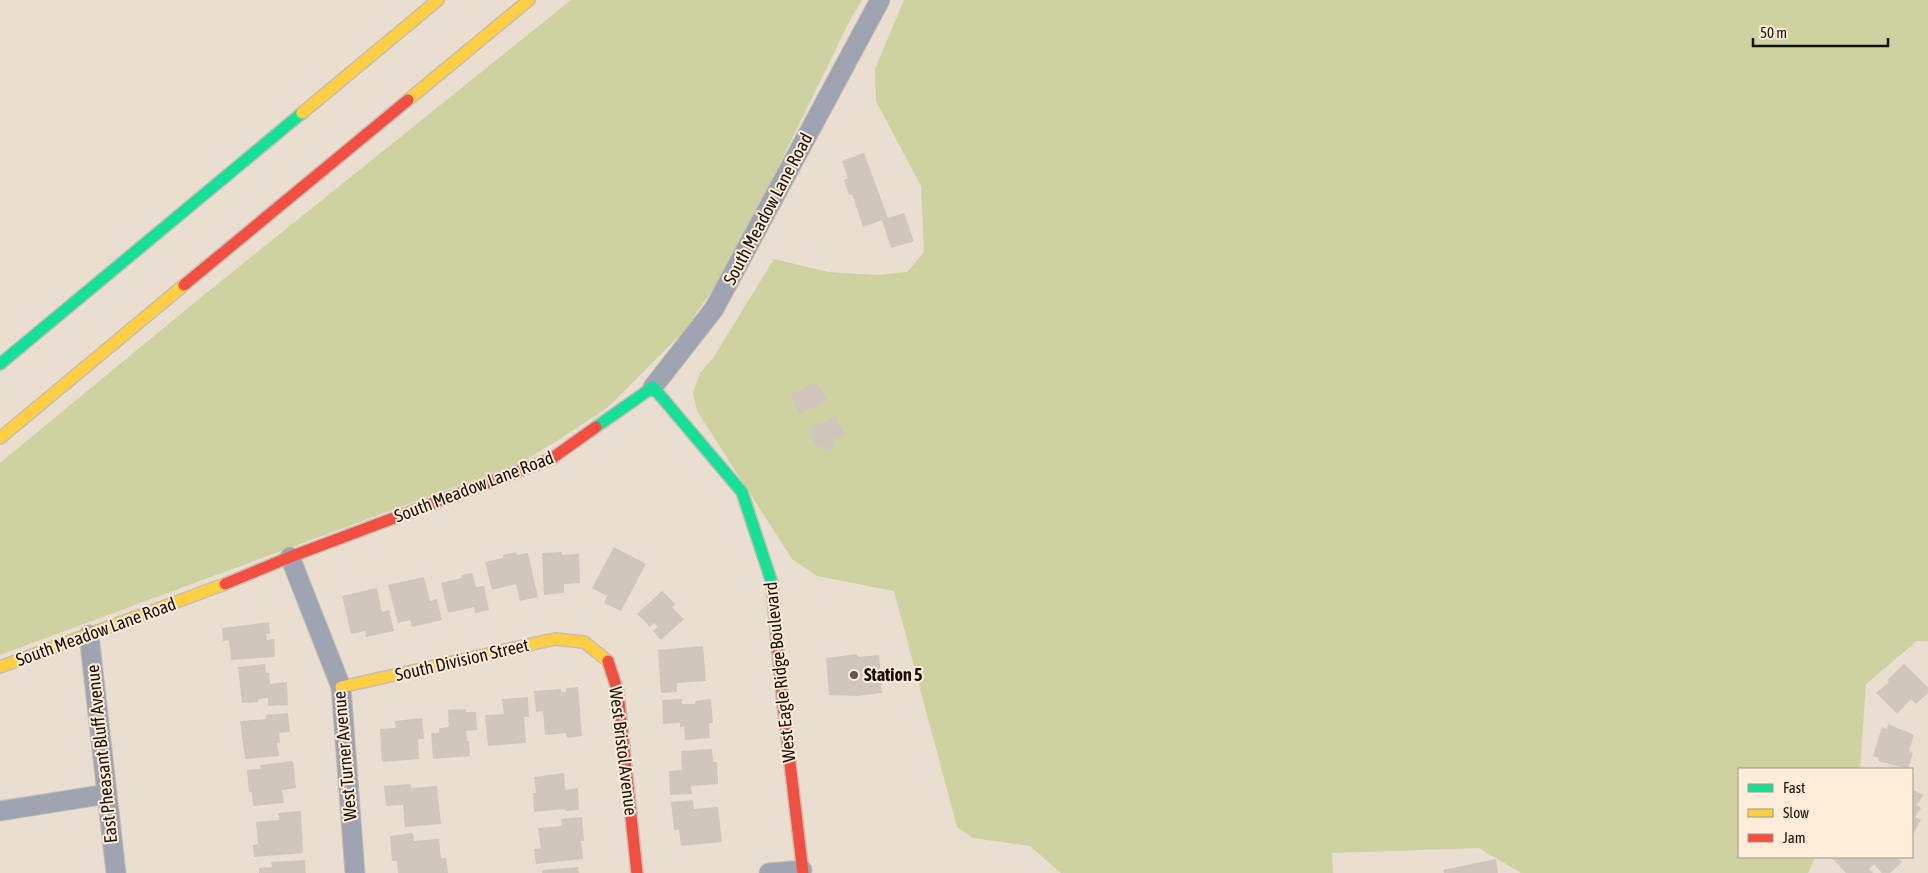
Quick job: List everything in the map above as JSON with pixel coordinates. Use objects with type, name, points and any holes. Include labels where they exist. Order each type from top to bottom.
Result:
[{"type":"main road","points":[[0,364],[438,0]]},
{"type":"main road","points":[[0,438],[528,0]]},
{"type":"main road","name":"South Meadow Lane Road","points":[[0,667],[202,594],[290,557],[551,459],[653,387]]},
{"type":"main road","name":"West Eagle Ridge Boulevard","points":[[653,387],[742,492],[772,583],[783,704],[803,871]]},
{"type":"main road","name":"South Division Street","points":[[341,687],[554,639],[584,642]]},
{"type":"main road","name":"West Bristol Avenue","points":[[584,642],[608,660],[618,692],[637,873]]},
{"type":"street","name":"South Meadow Lane Road","points":[[653,387],[714,309],[880,0]]},
{"type":"street","name":"West Turner Avenue","points":[[290,557],[341,687],[355,873]]},
{"type":"street","name":"East Pheasant Bluff Avenue","points":[[89,635],[116,873]]},
{"type":"street","points":[[0,811],[107,794]]},
{"type":"street","points":[[769,873],[803,871]]},
{"type":"green space","points":[[571,0],[862,0],[848,24],[734,258],[685,330],[607,408],[522,462],[0,655],[0,463],[189,307]]},
{"type":"green space","points":[[904,0],[1928,0],[1928,641],[1917,641],[1866,684],[1860,768],[1738,768],[1738,858],[1815,858],[1808,873],[1521,873],[1479,848],[1332,853],[1333,873],[1061,873],[1030,846],[973,838],[957,827],[894,591],[817,576],[792,559],[697,411],[693,393],[700,373],[713,358],[774,259],[828,272],[877,275],[907,272],[924,252],[921,186],[876,101],[875,69]]},
{"type":"building","points":[[864,153],[888,218],[904,213],[914,241],[891,248],[882,220],[863,227],[852,194],[849,195],[844,180],[848,178],[842,161]]},
{"type":"building","points":[[817,382],[827,401],[800,414],[790,395]]},
{"type":"building","points":[[835,416],[845,434],[832,441],[835,447],[825,452],[822,446],[817,448],[808,430]]},
{"type":"building","points":[[614,547],[646,564],[621,611],[604,603],[607,596],[592,588]]},
{"type":"building","points":[[516,552],[517,555],[528,553],[538,597],[520,601],[516,584],[492,590],[485,562],[503,558],[503,555]]},
{"type":"building","points":[[562,552],[562,555],[579,554],[580,583],[564,584],[564,593],[544,595],[542,553]]},
{"type":"building","points":[[472,573],[476,587],[484,586],[489,610],[475,613],[474,607],[448,613],[441,583],[462,578],[461,575]]},
{"type":"building","points":[[424,577],[430,601],[437,599],[442,620],[412,627],[410,620],[398,623],[388,585]]},
{"type":"building","points":[[377,588],[382,612],[389,610],[394,631],[366,637],[365,631],[351,634],[342,596]]},
{"type":"building","points":[[662,591],[675,604],[672,607],[684,619],[661,640],[653,631],[658,627],[654,623],[650,627],[637,614]]},
{"type":"building","points":[[269,622],[270,634],[266,634],[267,640],[274,639],[275,657],[231,660],[229,640],[223,641],[222,628]]},
{"type":"building","points":[[703,646],[706,681],[677,683],[677,692],[661,693],[658,650]]},
{"type":"building","name":"Station 5","points":[[858,654],[858,657],[879,655],[882,693],[858,696],[829,695],[826,658]]},
{"type":"building","points":[[265,664],[266,673],[269,673],[270,684],[287,682],[288,705],[268,706],[268,698],[258,699],[258,702],[242,703],[238,667]]},
{"type":"building","points":[[1904,664],[1928,687],[1928,693],[1916,704],[1911,699],[1897,714],[1876,693],[1889,682],[1887,680]]},
{"type":"building","points":[[578,687],[582,736],[566,738],[566,733],[545,735],[543,711],[536,712],[534,691],[561,689],[561,692],[566,692],[566,688]]},
{"type":"building","points":[[528,697],[529,717],[524,717],[526,743],[488,746],[485,715],[504,714],[502,699]]},
{"type":"building","points":[[682,699],[682,704],[695,704],[695,701],[711,699],[713,723],[709,723],[710,738],[685,740],[684,726],[680,727],[680,723],[663,724],[662,700]]},
{"type":"building","points":[[466,709],[466,712],[476,712],[477,730],[466,731],[470,756],[433,759],[431,733],[439,733],[439,728],[449,727],[448,710]]},
{"type":"building","points":[[288,713],[290,732],[279,733],[280,742],[277,743],[279,756],[245,759],[240,721],[266,719],[266,715]]},
{"type":"building","points":[[422,718],[424,739],[418,739],[419,759],[382,762],[380,729],[396,728],[395,721]]},
{"type":"building","points":[[1888,724],[1914,735],[1909,751],[1913,753],[1908,768],[1878,761],[1879,758],[1873,756],[1882,727],[1887,729]]},
{"type":"building","points":[[712,749],[713,762],[717,762],[718,784],[691,786],[692,794],[670,795],[669,771],[682,770],[681,751]]},
{"type":"building","points":[[293,761],[296,788],[282,790],[284,803],[253,806],[252,792],[249,792],[247,770],[261,769],[260,765]]},
{"type":"building","points":[[564,773],[565,790],[578,788],[579,810],[565,811],[565,809],[534,812],[533,793],[536,793],[534,777]]},
{"type":"building","points":[[410,784],[411,788],[437,786],[441,824],[405,827],[403,805],[386,806],[384,786]]},
{"type":"building","points":[[1913,790],[1923,795],[1917,805],[1921,808],[1915,817],[1921,820],[1913,834]]},
{"type":"building","points":[[693,800],[694,809],[718,807],[722,842],[681,846],[679,830],[674,830],[671,802]]},
{"type":"building","points":[[301,811],[303,853],[254,857],[253,845],[258,844],[256,822],[279,820],[278,813]]},
{"type":"building","points":[[582,817],[584,841],[581,841],[583,859],[536,864],[534,849],[541,848],[538,828],[562,826],[561,819]]},
{"type":"building","points":[[413,833],[414,841],[439,839],[441,858],[446,858],[448,873],[398,873],[397,861],[392,861],[390,836]]},
{"type":"building","points":[[1832,858],[1898,858],[1902,862],[1890,873],[1882,873],[1874,864],[1869,869],[1873,873],[1846,873]]},
{"type":"building","points":[[1496,859],[1498,873],[1444,873],[1443,870]]},
{"type":"building","points":[[305,860],[306,873],[259,873],[259,868],[272,867],[271,862]]},
{"type":"building","points":[[578,867],[579,873],[542,873],[542,870]]},
{"type":"traffic: fast","points":[[0,364],[302,113]]},
{"type":"traffic: fast","points":[[596,427],[653,387],[742,492],[772,583],[776,631]]},
{"type":"traffic: slow","points":[[302,113],[438,0]]},
{"type":"traffic: slow","points":[[408,100],[529,0]]},
{"type":"traffic: slow","points":[[0,438],[184,285]]},
{"type":"traffic: slow","points":[[0,667],[225,584]]},
{"type":"traffic: slow","points":[[341,687],[555,639],[584,642],[608,661]]},
{"type":"traffic: jam","points":[[184,285],[408,100]]},
{"type":"traffic: jam","points":[[225,584],[290,557],[551,459],[596,427]]},
{"type":"traffic: jam","points":[[776,631],[803,873]]},
{"type":"traffic: jam","points":[[608,661],[618,692],[637,873]]},
{"type":"place","name":"Station 5","points":[[854,675]]}]
